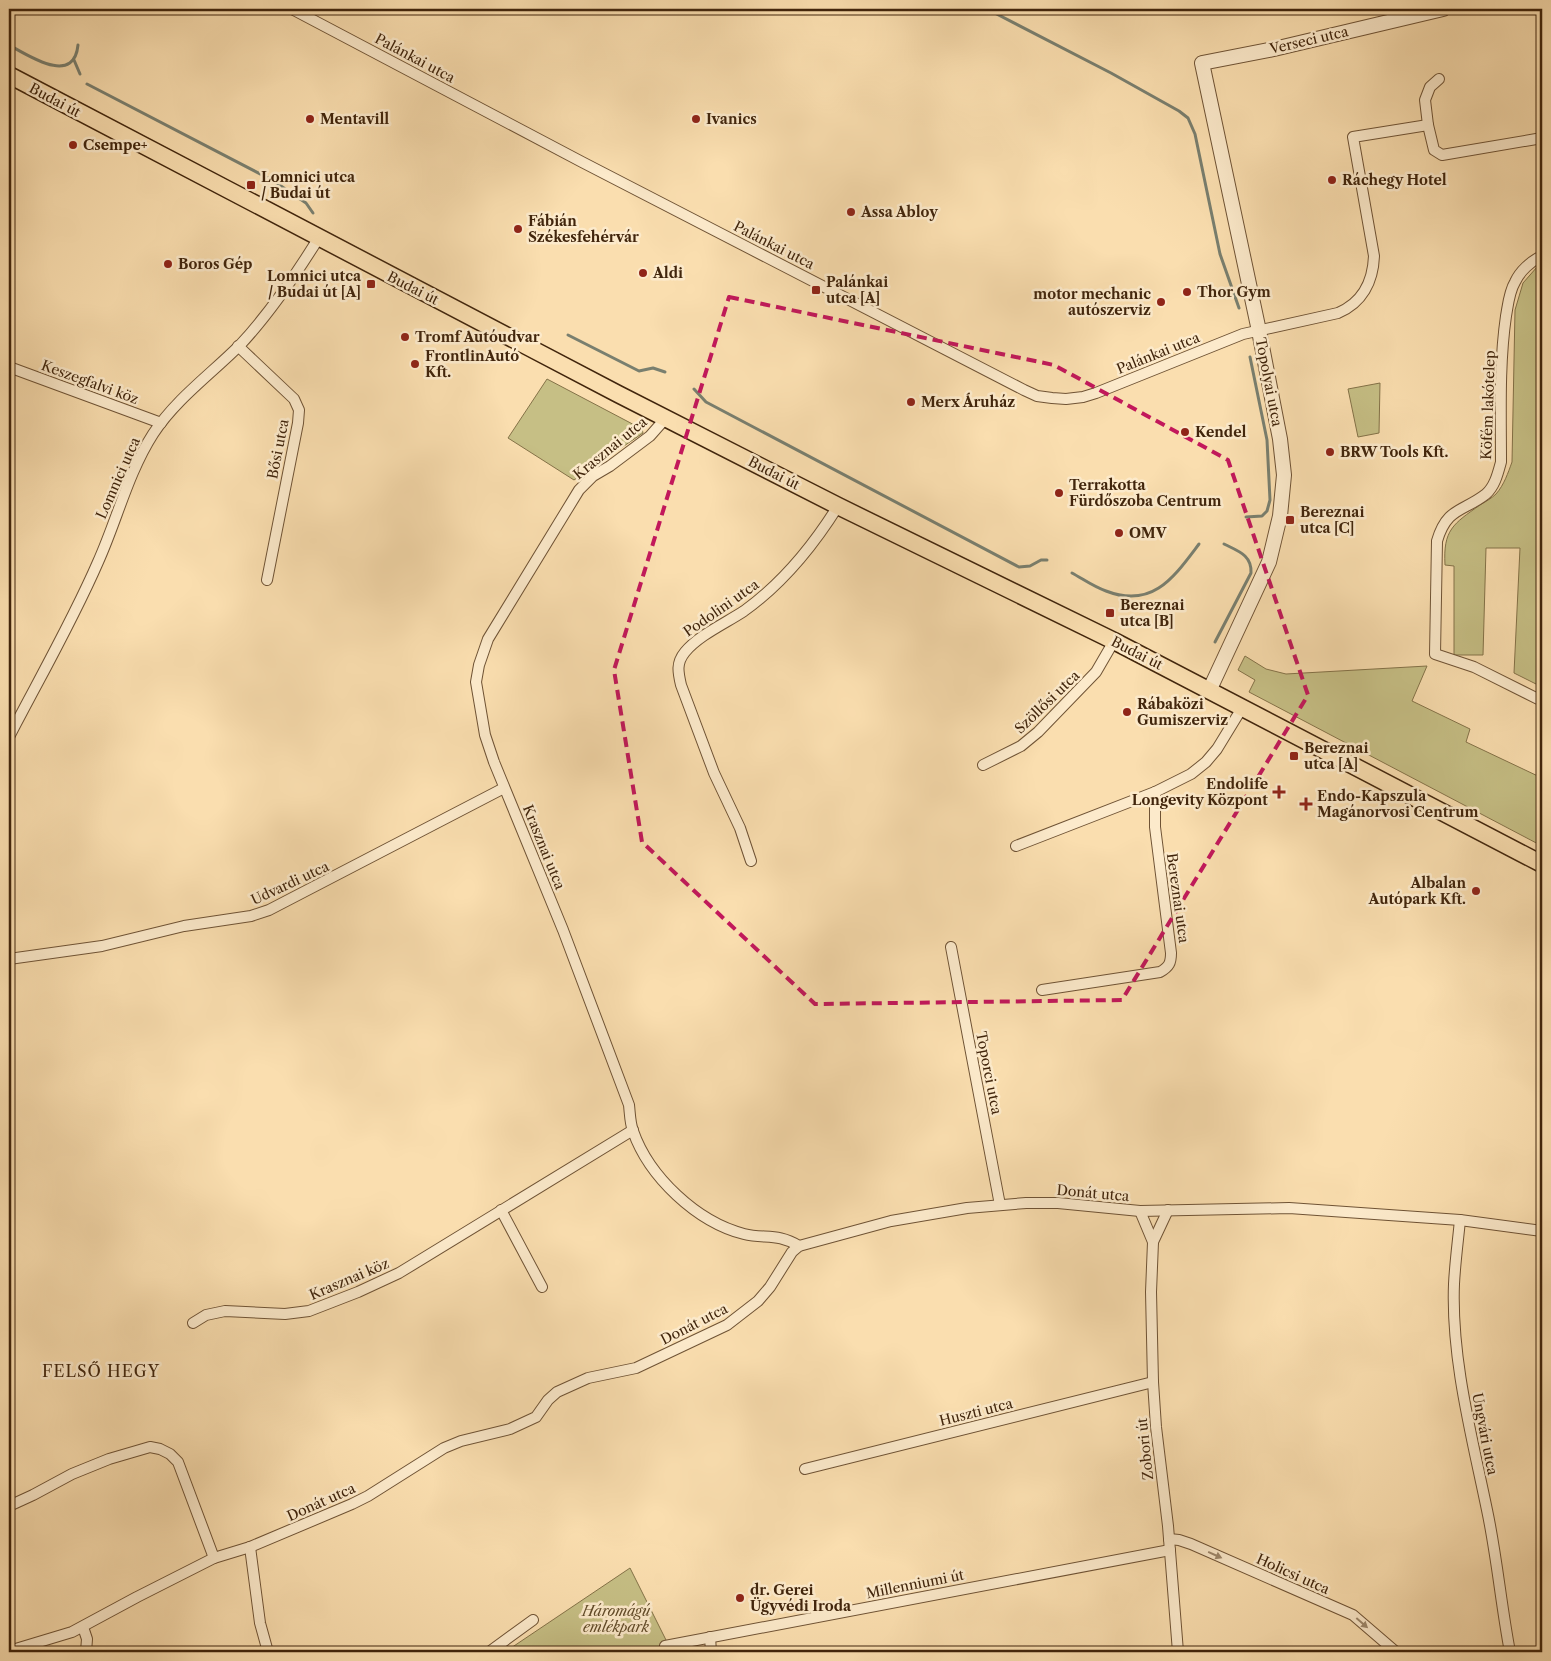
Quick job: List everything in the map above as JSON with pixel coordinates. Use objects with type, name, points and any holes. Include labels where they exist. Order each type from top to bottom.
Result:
[{"type":"main road","name":"Budai út","points":[[9,75],[318,239],[665,419],[1114,641],[1542,864]]},
{"type":"street","name":"Palánkai utca","points":[[292,9],[582,162],[1036,396],[1066,399],[1096,393],[1243,334],[1259,331]]},
{"type":"street","name":"Verseci utca","points":[[1202,63],[1274,49],[1444,9]]},
{"type":"street","name":"Topolyai utca","points":[[1202,63],[1259,331],[1283,457],[1284,475],[1280,516],[1269,562],[1209,691]]},
{"type":"street","points":[[1439,79],[1430,87],[1426,100],[1428,125],[1434,150],[1442,155],[1542,138]]},
{"type":"street","points":[[1259,331],[1338,313],[1346,309],[1363,294],[1370,283],[1374,269],[1374,256],[1353,137],[1428,125]]},
{"type":"street","name":"Lomnici utca","points":[[9,737],[82,599],[143,451],[161,423],[238,346],[285,289],[318,239]]},
{"type":"street","name":"Köfém lakótelep","points":[[1542,256],[1524,270],[1515,282],[1509,298],[1504,332],[1501,462],[1498,474],[1486,493],[1456,511],[1447,519],[1441,528],[1437,541],[1434,654],[1466,664],[1496,677],[1542,701]]},
{"type":"street","name":"Bősi utca","points":[[238,346],[294,399],[299,410],[266,580]]},
{"type":"street","name":"Keszegfalvi köz","points":[[9,367],[161,423]]},
{"type":"street","name":"Krasznai utca","points":[[665,419],[650,436],[610,466],[593,476],[579,490],[493,631],[483,651],[476,682],[485,735],[504,788],[563,930],[626,1096],[633,1130],[641,1149],[660,1179],[671,1191],[710,1219],[745,1234],[778,1237],[799,1246]]},
{"type":"street","name":"Podolini utca","points":[[751,861],[740,828],[714,774],[685,694],[678,670],[679,660],[684,652],[693,644],[744,611],[771,590],[791,570],[826,525],[838,506]]},
{"type":"street","name":"Szöllősi utca","points":[[983,765],[1021,746],[1038,732],[1096,672],[1114,641]]},
{"type":"street","points":[[1016,846],[1155,792],[1191,774],[1206,762],[1230,730],[1242,708]]},
{"type":"street","name":"Udvardi utca","points":[[9,959],[102,946],[184,926],[251,916],[270,910],[504,788]]},
{"type":"street","name":"Bereznai utca","points":[[1042,990],[1160,972],[1168,968],[1171,962],[1171,953],[1155,827],[1155,792]]},
{"type":"street","name":"Toporci utca","points":[[951,947],[1000,1205]]},
{"type":"street","name":"Krasznai köz","points":[[193,1323],[206,1315],[225,1311],[285,1314],[309,1310],[358,1292],[399,1273],[633,1130]]},
{"type":"street","name":"Donát utca","points":[[9,1651],[35,1642],[54,1639],[83,1628],[129,1601],[214,1558],[250,1547],[368,1496],[444,1448],[460,1441],[522,1425],[536,1417],[548,1400],[557,1392],[588,1378],[636,1368],[727,1325],[758,1301],[770,1287],[792,1252],[799,1246],[891,1221],[967,1208],[1058,1203],[1140,1211],[1289,1208],[1460,1220],[1542,1231]]},
{"type":"street","points":[[501,1210],[542,1287]]},
{"type":"street","name":"Zobori út","points":[[1153,1242],[1168,1210]]},
{"type":"street","name":"Zobori út","points":[[1140,1211],[1153,1242],[1153,1382],[1178,1652]]},
{"type":"street","name":"Ungvári utca","points":[[1460,1220],[1454,1285],[1454,1314],[1461,1377],[1469,1429],[1487,1510],[1510,1652]]},
{"type":"street","name":"Huszti utca","points":[[805,1469],[1153,1382]]},
{"type":"street","points":[[9,1506],[33,1496],[72,1474],[110,1459],[150,1447],[160,1449],[170,1454],[178,1462],[214,1558]]},
{"type":"street","name":"Holicsi utca","points":[[1169,1539],[1191,1544],[1354,1615],[1396,1652]]},
{"type":"street","points":[[250,1547],[258,1607],[268,1652]]},
{"type":"street","name":"Millenniumi út","points":[[665,1646],[1170,1550]]},
{"type":"street","points":[[489,1652],[533,1620]]},
{"type":"street","points":[[83,1628],[86,1639],[86,1652]]},
{"type":"street","points":[[710,1637],[711,1652]]},
{"type":"highlighted area","points":[[729,297],[1054,365],[1228,460],[1308,695],[1122,1000],[815,1004],[642,842],[614,670]]},
{"type":"green space","points":[[1542,265],[1542,687],[1514,673],[1520,548],[1486,548],[1483,655],[1454,655],[1454,566],[1445,565],[1445,553],[1448,536],[1452,529],[1463,517],[1496,494],[1504,483],[1512,462],[1515,310],[1523,283],[1537,267]]},
{"type":"green space","points":[[547,379],[642,429],[643,433],[574,480],[508,438]]},
{"type":"green space","points":[[1380,383],[1379,433],[1358,437],[1348,389]]},
{"type":"green space","points":[[1245,656],[1266,669],[1286,674],[1427,666],[1412,701],[1470,729],[1466,742],[1542,778],[1542,846],[1249,692],[1255,680],[1238,670]]},
{"type":"green space","name":"Háromágú emlékpark","points":[[630,1568],[671,1650],[699,1647],[699,1652],[505,1652]]},
{"type":"waterway","points":[[987,9],[1111,73],[1179,111],[1188,118],[1195,134],[1220,254],[1239,308]]},
{"type":"waterway","points":[[9,45],[39,61],[60,66],[68,64],[75,57],[78,45]]},
{"type":"waterway","points":[[74,60],[80,74]]},
{"type":"waterway","points":[[87,84],[268,178]]},
{"type":"waterway","points":[[275,182],[306,203],[313,213]]},
{"type":"waterway","points":[[568,335],[639,371],[653,368],[665,372]]},
{"type":"waterway","points":[[1246,517],[1262,516],[1267,511],[1270,500],[1267,440],[1250,357]]},
{"type":"waterway","points":[[694,389],[706,402],[1019,567],[1030,566],[1041,560],[1047,560]]},
{"type":"waterway","points":[[1072,573],[1106,591],[1122,596],[1137,596],[1161,587],[1181,568],[1199,544]]},
{"type":"waterway","points":[[1215,642],[1251,573],[1251,567],[1247,558],[1224,544]]},
{"type":"place","name":"Mentavill","points":[[310,119]]},
{"type":"place","name":"Ivanics","points":[[696,119]]},
{"type":"place","name":"Csempe+","points":[[73,145]]},
{"type":"place","name":"Ráchegy Hotel","points":[[1332,180]]},
{"type":"place","name":"Lomnici utca / Budai út","points":[[251,185]]},
{"type":"place","name":"Assa Abloy","points":[[851,212]]},
{"type":"place","name":"Fábián Székesfehérvár","points":[[518,229]]},
{"type":"place","name":"Boros Gép","points":[[168,264]]},
{"type":"place","name":"Aldi","points":[[643,273]]},
{"type":"place","name":"Lomnici utca / Budai út [A]","points":[[371,284]]},
{"type":"place","name":"Palánkai utca [A]","points":[[816,290]]},
{"type":"place","name":"Thor Gym","points":[[1187,292]]},
{"type":"place","name":"motor mechanic autószerviz","points":[[1161,302]]},
{"type":"place","name":"Tromf Autóudvar","points":[[405,337]]},
{"type":"place","name":"FrontlinAutó Kft.","points":[[415,364]]},
{"type":"place","name":"Merx Áruház","points":[[911,402]]},
{"type":"place","name":"Kendel","points":[[1185,432]]},
{"type":"place","name":"BRW Tools Kft.","points":[[1330,452]]},
{"type":"place","name":"Terrakotta Fürdőszoba Centrum","points":[[1059,493]]},
{"type":"place","name":"Bereznai utca [C]","points":[[1290,520]]},
{"type":"place","name":"OMV","points":[[1119,533]]},
{"type":"place","name":"Bereznai utca [B]","points":[[1110,613]]},
{"type":"place","name":"Rábaközi Gumiszerviz","points":[[1127,712]]},
{"type":"place","name":"Bereznai utca [A]","points":[[1294,756]]},
{"type":"place","name":"Endolife Longevity Központ","points":[[1279,792]]},
{"type":"place","name":"Endo-Kapszula Magánorvosi Centrum","points":[[1306,804]]},
{"type":"place","name":"Albalan Autópark Kft.","points":[[1476,891]]},
{"type":"place","name":"dr. Gerei Ügyvédi Iroda","points":[[740,1598]]},
{"type":"district","name":"FELSŐ HEGY","points":[[101,1371]]}]
